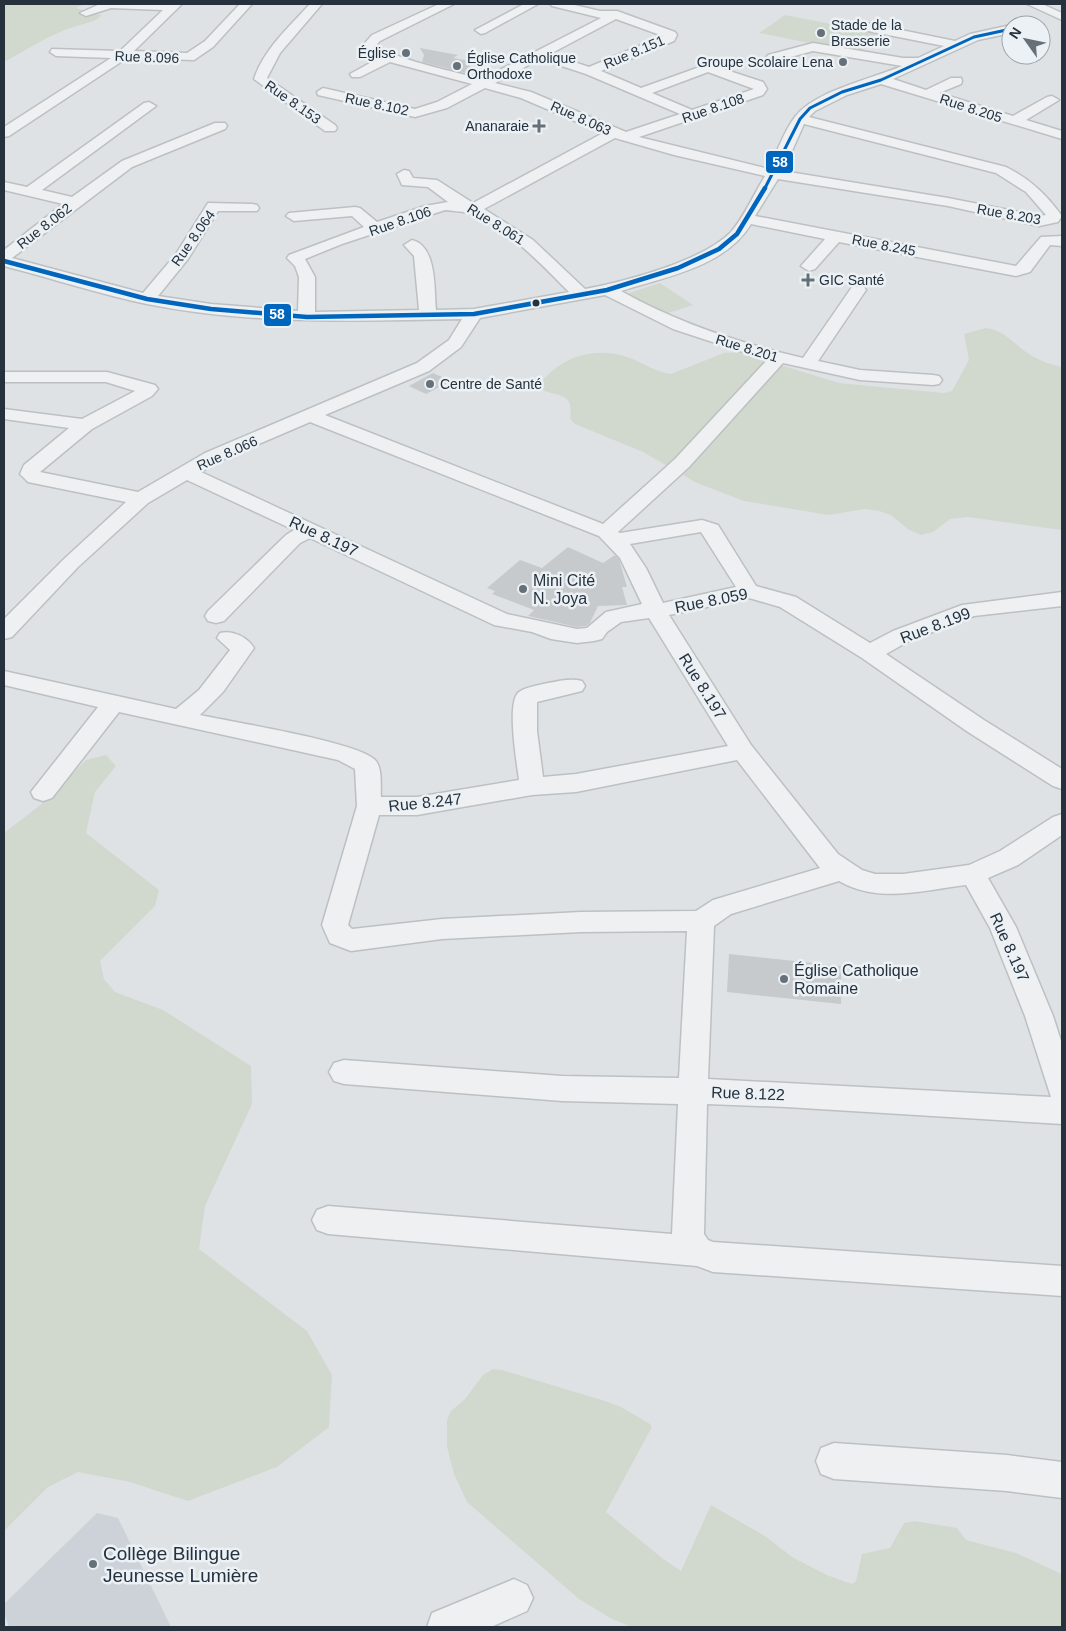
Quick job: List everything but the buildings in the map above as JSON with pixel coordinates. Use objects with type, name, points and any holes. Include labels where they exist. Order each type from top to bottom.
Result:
[{"type":"street","points":[[86,13],[110,4],[174,5]]},
{"type":"street","name":"Rue 8.096","points":[[56,52],[126,51],[184,58],[195,56],[209,44],[246,4]]},
{"type":"street","name":"Rue 8.153","points":[[316,4],[270,58],[261,71],[260,79],[330,128]]},
{"type":"street","points":[[422,6],[437,9],[448,4]]},
{"type":"street","points":[[481,30],[532,4]]},
{"type":"street","name":"Rue 8.151","points":[[556,4],[600,14],[615,15],[671,35],[670,38],[590,71]]},
{"type":"street","points":[[1033,4],[1062,18]]},
{"type":"street","points":[[4,133],[80,82],[99,73],[126,51],[174,5]]},
{"type":"street","name":"Rue 8.102","points":[[324,92],[415,113],[442,105],[628,8]]},
{"type":"street","name":"Rue 8.063","points":[[437,9],[376,38],[371,43],[374,50],[389,58],[485,83],[548,103],[619,135],[774,174]]},
{"type":"street","points":[[856,25],[957,45]]},
{"type":"street","points":[[4,261],[147,299],[211,309],[307,317],[474,314],[607,290],[645,280],[720,249],[737,234],[774,174],[800,119],[810,108],[822,100],[881,80],[974,37],[1001,31]]},
{"type":"street","points":[[103,43],[126,51]]},
{"type":"street","points":[[772,58],[813,47],[903,62],[919,62]]},
{"type":"street","points":[[539,55],[590,71]]},
{"type":"street","points":[[411,64],[426,56]]},
{"type":"street","points":[[356,74],[389,58]]},
{"type":"street","name":"Rue 8.108","points":[[619,135],[693,115],[758,92],[761,89],[758,85],[711,65],[640,93]]},
{"type":"street","name":"Rue 8.151","points":[[590,71],[693,115]]},
{"type":"street","name":"Rue 8.205","points":[[881,80],[1062,135]]},
{"type":"street","points":[[926,94],[956,81]]},
{"type":"street","points":[[1014,121],[1052,100]]},
{"type":"street","points":[[30,191],[149,106]]},
{"type":"street","name":"Rue 8.203","points":[[774,174],[948,202],[1039,221],[1048,221],[1054,216],[1033,189],[1016,177],[1000,170],[800,119]]},
{"type":"street","points":[[75,202],[127,164],[220,126]]},
{"type":"street","points":[[472,209],[619,135]]},
{"type":"street","name":"Rue 8.061","points":[[404,174],[407,182],[432,183],[528,243],[582,294]]},
{"type":"street","name":"Rue 8.062","points":[[4,186],[75,202]]},
{"type":"street","name":"Rue 8.062","points":[[4,257],[75,202]]},
{"type":"street","name":"Rue 8.064","points":[[147,299],[182,256],[213,206],[252,208]]},
{"type":"street","name":"Rue 8.106","points":[[307,317],[308,278],[305,268],[295,258],[337,241],[430,209],[445,206],[472,209]]},
{"type":"street","points":[[294,216],[355,211],[376,229]]},
{"type":"street","name":"Rue 8.245","points":[[746,219],[1022,271],[1046,240],[1062,241]]},
{"type":"street","points":[[809,266],[836,236]]},
{"type":"street","points":[[412,245],[422,255],[428,315]]},
{"type":"street","name":"Rue 8.201","points":[[607,290],[636,307],[676,326],[778,358],[860,374],[933,380]]},
{"type":"street","points":[[807,364],[858,290]]},
{"type":"street","name":"Rue 8.066","points":[[4,632],[71,563],[141,499],[212,457],[407,374],[441,355],[455,343],[474,314]]},
{"type":"street","points":[[611,536],[682,463],[778,358]]},
{"type":"street","points":[[4,377],[107,377],[149,389],[86,425],[31,469],[30,474],[35,478],[141,499]]},
{"type":"street","points":[[4,414],[63,420],[86,425]]},
{"type":"street","points":[[311,416],[611,536],[702,526],[711,529],[749,591]]},
{"type":"street","name":"Rue 8.197","points":[[186,472],[502,620],[537,626],[550,632],[577,636],[594,634],[603,622],[614,616],[636,610],[656,611],[743,751],[816,845],[841,871],[862,881],[893,884],[974,874],[1003,927],[1039,1016],[1062,1090]]},
{"type":"street","points":[[216,616],[293,539],[309,530]]},
{"type":"street","name":"Rue 8.059","points":[[611,536],[630,556],[656,611],[749,591],[766,594],[788,602],[870,653],[976,726],[1058,772]]},
{"type":"street","name":"Rue 8.199","points":[[870,653],[901,636],[970,610],[1062,599]]},
{"type":"street","points":[[180,718],[195,708],[217,684],[243,648],[228,638]]},
{"type":"street","name":"Rue 8.247","points":[[4,678],[359,758],[367,766],[369,806],[417,806],[532,786],[576,783],[743,751]]},
{"type":"street","points":[[532,786],[525,731],[526,698],[540,692],[574,686]]},
{"type":"street","points":[[43,792],[114,703]]},
{"type":"street","points":[[369,806],[335,925],[340,936],[351,940],[442,929],[581,922],[701,921],[722,908],[841,871]]},
{"type":"street","points":[[974,874],[1009,858],[1062,822]]},
{"type":"street","name":"Rue 8.122","points":[[701,921],[694,1091],[796,1094],[1062,1111]]},
{"type":"street","points":[[344,1072],[621,1091],[694,1091],[688,1238],[698,1251]]},
{"type":"street","points":[[328,1220],[698,1251],[713,1257],[1062,1281]]},
{"type":"street","points":[[834,1461],[1062,1480]]},
{"type":"street","points":[[446,1627],[514,1598]]},
{"type":"shaded area","points":[[4,4],[85,4],[76,8],[102,15],[94,21],[48,37],[4,62]]},
{"type":"shaded area","name":"Stade de la Brasserie","points":[[785,15],[884,34],[860,53],[759,33]]},
{"type":"shaded area","points":[[660,283],[693,305],[662,315],[623,295]]},
{"type":"shaded area","points":[[986,328],[1003,334],[1034,357],[1062,367],[1062,530],[968,517],[950,519],[933,532],[921,535],[909,530],[891,515],[879,511],[865,509],[829,515],[744,501],[697,483],[643,452],[575,424],[570,419],[570,404],[564,397],[540,389],[540,384],[548,375],[558,367],[579,356],[603,353],[615,354],[671,374],[724,353],[739,352],[839,383],[944,393],[952,391],[969,360],[964,334]]},
{"type":"shaded area","points":[[106,755],[116,766],[95,792],[86,833],[159,890],[155,906],[100,961],[104,979],[115,992],[163,1010],[251,1066],[252,1104],[205,1206],[199,1249],[307,1331],[332,1375],[329,1427],[277,1467],[188,1501],[130,1482],[78,1472],[48,1487],[4,1531],[4,833],[48,799],[86,760]]},
{"type":"shaded area","points":[[493,1369],[502,1370],[605,1401],[621,1407],[650,1424],[652,1427],[606,1512],[662,1558],[681,1571],[711,1505],[765,1536],[792,1557],[827,1575],[852,1584],[856,1581],[862,1554],[890,1548],[904,1523],[915,1521],[957,1528],[966,1540],[1016,1553],[1062,1574],[1062,1627],[632,1627],[612,1619],[579,1599],[467,1502],[454,1474],[447,1447],[447,1420],[451,1411],[465,1399],[483,1375]]},
{"type":"shaded area","name":"Collège Bilingue Jeunesse Lumière","points":[[97,1513],[118,1518],[171,1627],[9,1627],[4,1613],[4,1604]]},
{"type":"transit line","name":"58","points":[[4,261],[147,299],[211,309],[307,317],[474,314],[607,290],[678,268],[719,249],[737,234],[774,174],[800,119],[810,108],[842,92],[881,80],[974,37],[1001,31]]},
{"type":"place","name":"Stade de la Brasserie","points":[[821,33]]},
{"type":"place","name":"Église","points":[[406,53]]},
{"type":"place","name":"Groupe Scolaire Lena","points":[[843,62]]},
{"type":"place","name":"Église Catholique Orthodoxe","points":[[457,66]]},
{"type":"place","name":"Ananaraie","points":[[539,126]]},
{"type":"place","name":"GIC Santé","points":[[808,280]]},
{"type":"place","name":"Centre de Santé","points":[[430,384]]},
{"type":"place","name":"Mini Cité N. Joya","points":[[523,589]]},
{"type":"place","name":"Église Catholique Romaine","points":[[784,979]]},
{"type":"place","name":"Collège Bilingue Jeunesse Lumière","points":[[93,1564]]}]
